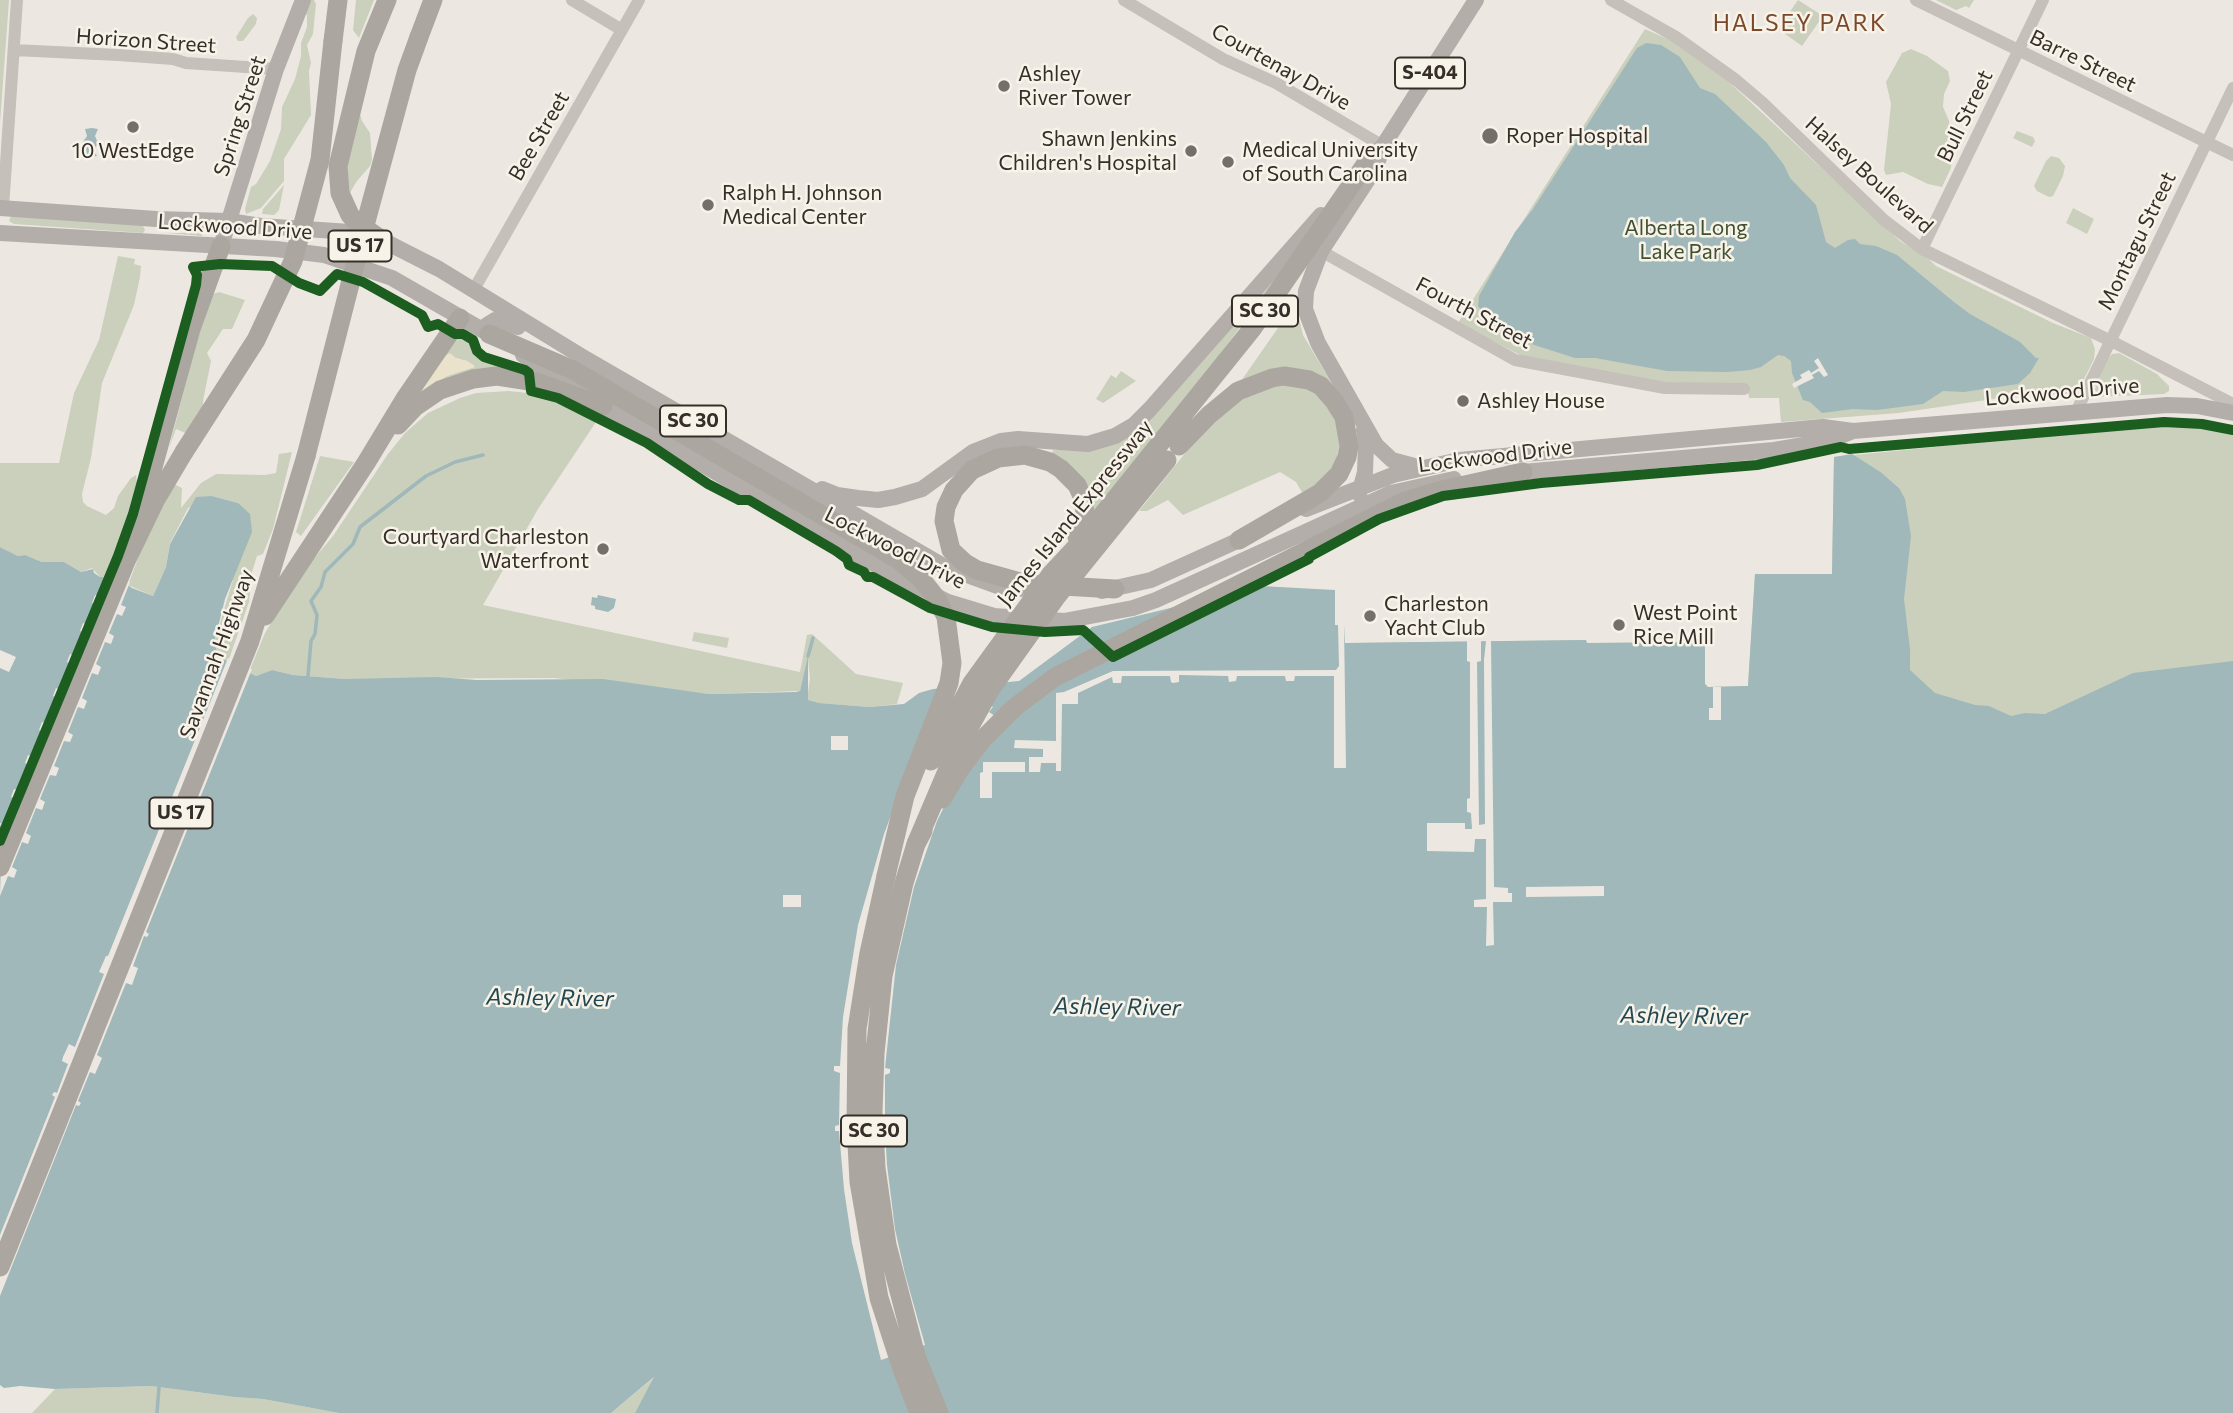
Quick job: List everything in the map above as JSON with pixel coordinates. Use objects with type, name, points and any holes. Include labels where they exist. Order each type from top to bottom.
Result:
[{"type":"highway","name":"US 17","points":[[0,867],[127,559],[155,501],[256,340],[293,261],[320,160],[338,0]]},
{"type":"highway","points":[[382,240],[350,215],[340,193],[338,166],[366,51],[387,0]]},
{"type":"highway","name":"Savannah Highway","points":[[0,1267],[248,645],[306,456],[407,70],[433,0]]},
{"type":"highway","name":"James Island Expressway","points":[[919,1413],[879,1298],[859,1182],[855,1068],[862,991],[886,876],[920,787],[952,718],[993,651],[1051,574],[1167,452],[1365,165]]},
{"type":"highway","points":[[127,559],[191,329],[221,246]]},
{"type":"highway","name":"James Island Expressway","points":[[939,1413],[916,1356],[889,1257],[880,1205],[873,1112],[875,1053],[883,976],[893,924],[916,844],[953,757],[990,690],[1057,596],[1321,251]]},
{"type":"highway","points":[[248,645],[406,397],[460,318]]},
{"type":"highway","name":"SC 30","points":[[489,334],[573,370],[899,560],[922,580],[937,599],[946,617],[953,663],[949,683],[905,796],[886,876]]},
{"type":"highway","points":[[366,463],[415,407],[440,390],[473,379],[497,376],[519,378],[603,406]]},
{"type":"highway","name":"SC 30","points":[[1167,452],[1238,391],[1253,384],[1284,376],[1309,380],[1321,386],[1344,417],[1349,439],[1347,457],[1330,485],[1286,515]]},
{"type":"highway","points":[[1051,574],[1084,522],[1082,496],[1077,485],[1061,469],[1049,462],[1025,455],[998,458],[972,470],[954,490],[946,507],[944,521],[951,550],[965,563],[977,570],[1027,584],[1115,589]]},
{"type":"highway","points":[[916,844],[948,788],[983,738],[1032,692],[1089,657],[1300,544],[1438,491],[1522,472]]},
{"type":"highway","points":[[1239,540],[1286,515]]},
{"type":"highway","points":[[879,1298],[905,1413]]},
{"type":"main road","name":"Spring Street","points":[[221,246],[276,69],[303,0]]},
{"type":"main road","name":"S-404","points":[[1365,165],[1383,146],[1476,0]]},
{"type":"main road","name":"S-404","points":[[1321,251],[1374,170],[1383,146]]},
{"type":"main road","points":[[766,464],[837,495],[878,500],[922,489],[973,453],[1001,441],[1018,439],[1088,444],[1115,436],[1134,425],[1150,409],[1365,165]]},
{"type":"main road","name":"Lockwood Drive","points":[[1,208],[156,219],[229,221],[350,232],[382,240],[439,269],[586,359],[913,550],[945,567],[1000,587],[1076,594],[1115,589],[1152,580],[1239,540]]},
{"type":"main road","points":[[0,233],[1,208]]},
{"type":"main road","points":[[154,241],[156,219]]},
{"type":"main road","name":"Lockwood Drive","points":[[0,233],[276,249],[324,255],[392,278],[864,559],[948,602],[994,615],[1064,621],[1105,615],[1156,600],[1300,544],[1345,512],[1391,493],[1427,483],[1465,477],[1774,450],[1828,441],[1853,432]]},
{"type":"main road","points":[[1321,251],[1306,291],[1305,309],[1318,343],[1376,445],[1392,460],[1421,468]]},
{"type":"main road","points":[[460,318],[473,291]]},
{"type":"main road","points":[[489,334],[487,325],[499,320],[586,359]]},
{"type":"main road","name":"Lockwood Drive","points":[[1286,515],[1363,485],[1459,460],[1823,427],[1853,432],[2175,405],[2233,413]]},
{"type":"main road","points":[[1345,512],[1363,485],[1366,445],[1363,424]]},
{"type":"street","points":[[1,208],[17,0]]},
{"type":"street","points":[[572,0],[622,30]]},
{"type":"street","name":"Bee Street","points":[[473,291],[639,0]]},
{"type":"street","name":"Courtenay Drive","points":[[1124,0],[1223,58],[1276,83],[1383,146]]},
{"type":"street","name":"Halsey Boulevard","points":[[1611,0],[1676,37],[1736,80],[1884,220],[1922,249],[2233,404]]},
{"type":"street","name":"Barre Street","points":[[1916,0],[2233,155]]},
{"type":"street","name":"Bull Street","points":[[1922,249],[2043,0]]},
{"type":"street","name":"Horizon Street","points":[[14,50],[173,59],[186,63],[276,69]]},
{"type":"street","name":"Montagu Street","points":[[2076,412],[2233,88]]},
{"type":"street","name":"Fourth Street","points":[[1321,251],[1515,360],[1665,388],[1744,390]]},
{"type":"green space","points":[[0,0],[9,0],[0,123]]},
{"type":"green space","points":[[309,0],[314,0],[316,4],[313,34],[307,45],[311,63],[311,115],[284,159],[284,181],[261,208],[246,214],[251,187],[256,184],[270,161],[281,129],[282,107],[295,79],[301,56],[301,43],[307,27],[305,13]]},
{"type":"green space","points":[[356,0],[374,0],[359,38],[353,30]]},
{"type":"green space","points":[[1798,0],[1823,16],[1802,46],[1778,29]]},
{"type":"green space","points":[[1936,0],[1974,0],[1969,8],[1966,6],[1956,10]]},
{"type":"green space","points":[[253,14],[257,18],[256,24],[243,41],[238,41],[236,37]]},
{"type":"green space","name":"Alberta Long Lake Park","points":[[1645,29],[1672,41],[1730,83],[1900,241],[1936,266],[2053,323],[2091,338],[2095,349],[2094,359],[2077,393],[2000,398],[1899,413],[1781,422],[1779,398],[1749,398],[1747,386],[1660,384],[1524,357],[1458,323]]},
{"type":"green space","points":[[1911,49],[1927,56],[1948,71],[1950,81],[1944,94],[1943,107],[1949,121],[1952,148],[1949,152],[1952,158],[1951,168],[1942,187],[1928,184],[1903,172],[1886,175],[1884,170],[1891,104],[1886,82],[1902,53]]},
{"type":"green space","points":[[357,104],[362,121],[370,133],[372,160],[348,196],[344,181]]},
{"type":"green space","points":[[2017,131],[2033,137],[2035,141],[2032,147],[2013,138]]},
{"type":"green space","points":[[2051,156],[2059,158],[2065,166],[2053,196],[2049,197],[2037,191],[2034,186]]},
{"type":"green space","points":[[284,185],[279,210],[274,215],[262,214],[263,209]]},
{"type":"green space","points":[[2073,208],[2094,219],[2087,234],[2066,223]]},
{"type":"green space","points":[[11,216],[142,224],[145,230],[143,233],[14,224],[9,221]]},
{"type":"green space","points":[[195,227],[203,229],[202,236],[166,233],[183,233]]},
{"type":"green space","points":[[118,256],[135,259],[134,264],[141,266],[140,277],[134,305],[102,383],[91,458],[82,494],[83,502],[106,515],[114,508],[118,496],[131,478],[136,475],[138,491],[129,511],[124,537],[109,577],[101,578],[92,568],[81,572],[64,562],[42,562],[25,555],[18,556],[0,547],[0,463],[59,463],[74,393],[99,340]]},
{"type":"green space","points":[[1289,262],[1200,381],[1093,513],[1052,456],[1053,450],[1092,450],[1111,445]]},
{"type":"green space","points":[[219,292],[245,300],[232,329],[223,329],[207,353],[211,361],[203,401],[202,440],[176,429],[169,448],[198,337],[213,294]]},
{"type":"green space","points":[[1294,305],[1303,335],[1338,394],[1329,386],[1241,381]]},
{"type":"green space","points":[[460,336],[472,341],[473,348],[481,357],[526,372],[435,383],[446,376],[475,367],[456,358],[433,373],[424,385],[455,337]]},
{"type":"green space","points":[[2119,353],[2157,374],[2169,386],[2169,391],[2164,394],[2097,397],[2095,389],[2106,360],[2112,354]]},
{"type":"green space","points":[[1121,371],[1136,381],[1103,403],[1096,399],[1111,375],[1116,378]]},
{"type":"green space","points":[[1293,383],[1317,393],[1331,408],[1341,437],[1334,471],[1303,494],[1296,482],[1280,472],[1183,515],[1168,500],[1147,511],[1139,511],[1194,442],[1213,423],[1251,392]]},
{"type":"green space","points":[[509,391],[556,399],[598,419],[538,509],[483,605],[800,672],[807,635],[812,634],[856,674],[903,683],[897,704],[869,707],[807,700],[810,678],[808,659],[800,691],[708,694],[554,678],[345,679],[293,675],[272,670],[256,676],[249,672],[265,633],[301,574],[333,536],[405,433],[428,413],[460,398],[476,393]]},
{"type":"green space","points":[[2207,427],[2233,434],[2233,735],[1860,758],[1899,488],[1882,473],[1846,721],[1345,643],[1586,640],[1587,643],[1705,642],[1705,684],[1708,687],[1748,686],[1755,574],[1832,574],[1834,457],[2125,428]]},
{"type":"green space","points":[[292,452],[273,529],[263,554],[257,556],[252,572],[249,602],[228,662],[219,657],[214,643],[233,580],[238,503],[212,496],[188,508],[170,543],[166,567],[153,596],[128,585],[142,548],[174,484],[182,488],[181,508],[201,483],[216,474],[276,473],[279,454]]},
{"type":"green space","points":[[320,456],[354,462],[301,536],[296,532]]},
{"type":"green space","points":[[694,632],[729,638],[727,648],[692,641]]},
{"type":"green space","points":[[656,1376],[635,1413],[611,1413]]},
{"type":"green space","points":[[151,1386],[263,1399],[339,1413],[32,1413],[55,1389]]},
{"type":"sand","points":[[450,353],[475,366],[445,377],[420,396],[440,359]]},
{"type":"water","name":"Alberta Long Lake Park","points":[[1646,43],[1661,45],[1680,57],[1700,88],[1715,94],[1766,142],[1784,165],[1790,178],[1816,205],[1826,242],[1835,248],[1855,239],[1860,244],[1876,246],[1897,255],[1970,314],[2020,342],[2039,358],[2030,373],[2018,384],[1964,392],[1943,391],[1923,404],[1822,413],[1810,402],[1803,400],[1792,373],[1791,361],[1784,356],[1778,355],[1761,367],[1750,370],[1667,371],[1595,358],[1575,358],[1528,343],[1488,318],[1478,306],[1479,296],[1515,232],[1533,209],[1637,48]]},
{"type":"water","points":[[85,129],[98,129],[95,136],[98,143],[94,150],[97,156],[89,157],[83,155],[86,149],[83,142],[87,136]]},
{"type":"water","name":"Ashley River","points":[[1852,454],[1882,473],[1899,488],[1905,499],[1911,536],[1904,599],[1910,670],[1935,693],[1975,705],[1989,706],[2011,716],[2025,713],[2045,714],[2133,673],[2233,661],[2233,1413],[635,1413],[654,1377],[611,1413],[339,1413],[263,1399],[151,1386],[55,1389],[20,1386],[4,1388],[0,1385],[0,547],[18,556],[25,555],[42,562],[64,562],[81,572],[93,569],[100,577],[118,578],[132,588],[153,596],[166,567],[170,544],[196,497],[212,496],[238,503],[250,514],[252,532],[225,599],[214,643],[219,657],[256,676],[272,670],[293,675],[345,679],[603,679],[708,694],[796,692],[800,691],[808,656],[808,700],[869,707],[904,704],[919,693],[933,689],[1019,681],[1092,627],[1261,586],[1335,590],[1335,625],[1344,625],[1345,643],[1586,640],[1587,643],[1705,642],[1705,684],[1708,687],[1748,686],[1755,574],[1832,574],[1834,457]]},
{"type":"water","points":[[598,595],[616,599],[614,608],[608,612],[595,609],[595,606],[591,605],[592,597],[597,598]]},
{"type":"pier","points":[[1818,358],[1828,375],[1824,377],[1819,371],[1812,375],[1814,378],[1794,388],[1792,384],[1802,378],[1800,375],[1819,368],[1814,361]]},
{"type":"pier","points":[[109,574],[119,575],[130,582],[121,605],[126,607],[122,616],[117,614],[109,633],[114,636],[111,644],[105,642],[96,664],[101,667],[98,675],[92,673],[82,698],[87,701],[84,709],[78,707],[68,732],[73,735],[70,742],[64,741],[54,766],[59,768],[56,776],[50,775],[40,799],[45,802],[42,810],[36,808],[26,833],[31,836],[28,844],[22,842],[12,867],[17,870],[14,878],[8,876],[0,896],[0,823],[5,825],[16,799],[11,797],[14,789],[20,791],[30,766],[25,763],[28,755],[34,757],[44,732],[39,730],[42,722],[47,723],[58,698],[53,696],[56,688],[61,690],[72,665],[67,662],[70,654],[75,656],[85,633],[80,631],[83,623],[88,625],[96,605],[92,603],[95,595],[100,596]]},
{"type":"pier","points":[[1338,625],[1344,625],[1346,768],[1334,768],[1334,676],[1295,676],[1294,681],[1286,681],[1285,676],[1237,676],[1236,681],[1229,682],[1228,676],[1179,675],[1179,682],[1173,683],[1170,676],[1122,676],[1121,683],[1113,683],[1112,677],[1078,693],[1078,704],[1062,704],[1061,771],[1056,771],[1056,763],[1041,763],[1040,772],[1029,772],[1029,757],[1043,757],[1043,749],[1014,748],[1015,740],[1056,741],[1056,693],[1113,671],[1336,670],[1339,666]]},
{"type":"pier","points":[[1467,641],[1481,641],[1481,661],[1477,662],[1479,825],[1485,824],[1484,660],[1486,641],[1491,641],[1494,887],[1508,888],[1508,893],[1512,893],[1512,902],[1493,902],[1494,945],[1486,946],[1487,907],[1474,907],[1474,900],[1486,899],[1486,839],[1475,839],[1474,852],[1427,851],[1427,823],[1465,823],[1465,829],[1472,829],[1471,813],[1467,812],[1467,799],[1470,798],[1470,662],[1467,661]]},
{"type":"pier","points":[[0,650],[16,657],[9,672],[0,668]]},
{"type":"pier","points":[[228,658],[252,669],[146,932],[149,934],[144,936],[133,966],[138,968],[132,985],[126,983],[97,1055],[102,1058],[95,1074],[90,1072],[78,1101],[81,1103],[76,1105],[0,1296],[0,1235],[55,1097],[52,1095],[57,1093],[68,1064],[62,1061],[63,1057],[69,1044],[75,1047],[104,974],[99,972],[108,956]]},
{"type":"pier","points":[[957,685],[993,707],[989,712],[995,716],[1000,731],[947,801],[937,821],[914,887],[896,965],[885,1068],[890,1069],[890,1073],[885,1075],[885,1122],[889,1122],[891,1128],[885,1129],[887,1165],[895,1229],[925,1345],[881,1360],[852,1243],[839,1131],[835,1131],[835,1126],[839,1125],[840,1073],[834,1071],[834,1066],[840,1066],[843,1017],[858,925],[884,834],[935,697]]},
{"type":"pier","points":[[1713,687],[1721,687],[1721,720],[1709,720],[1709,708],[1713,708]]},
{"type":"pier","points":[[831,736],[848,736],[848,750],[831,750]]},
{"type":"pier","points":[[983,762],[1025,762],[1025,772],[992,772],[992,798],[980,798]]},
{"type":"pier","points":[[1604,886],[1604,896],[1526,897],[1526,887]]},
{"type":"pier","points":[[783,895],[801,895],[801,907],[783,907]]},
{"type":"waterway","points":[[308,676],[311,641],[315,634],[317,615],[311,601],[321,587],[325,572],[353,544],[360,527],[426,476],[455,462],[483,455]]},
{"type":"waterway","points":[[808,656],[813,638]]},
{"type":"waterway","points":[[157,1413],[159,1387]]},
{"type":"cycle path","points":[[0,841],[133,514],[196,285],[197,275],[193,267],[220,264],[272,266],[299,283],[320,291],[337,274],[363,282],[422,315],[428,327],[438,324],[455,334],[463,334],[473,340],[477,351],[484,357],[525,370],[529,373],[531,391],[558,398],[647,443],[708,484],[739,500],[749,500],[836,551],[847,559],[849,565],[864,572],[867,577],[873,577],[930,608],[992,627],[1045,632],[1083,630],[1113,657],[1309,559],[1379,519],[1443,496],[1541,483],[1757,465],[1841,447],[1849,449],[2164,422],[2202,424],[2233,430]]},
{"type":"place","name":"Ashley River Tower","points":[[1004,86]]},
{"type":"place","name":"10 WestEdge","points":[[133,127]]},
{"type":"place","name":"Roper Hospital","points":[[1490,136]]},
{"type":"place","name":"Shawn Jenkins Children's Hospital","points":[[1191,151]]},
{"type":"place","name":"Medical University of South Carolina","points":[[1228,162]]},
{"type":"place","name":"Ralph H. Johnson Medical Center","points":[[708,205]]},
{"type":"place","name":"Ashley House","points":[[1463,401]]},
{"type":"place","name":"Courtyard Charleston Waterfront","points":[[603,549]]},
{"type":"place","name":"Charleston Yacht Club","points":[[1370,616]]},
{"type":"place","name":"West Point Rice Mill","points":[[1619,625]]},
{"type":"district","name":"HALSEY PARK","points":[[1800,23]]}]
